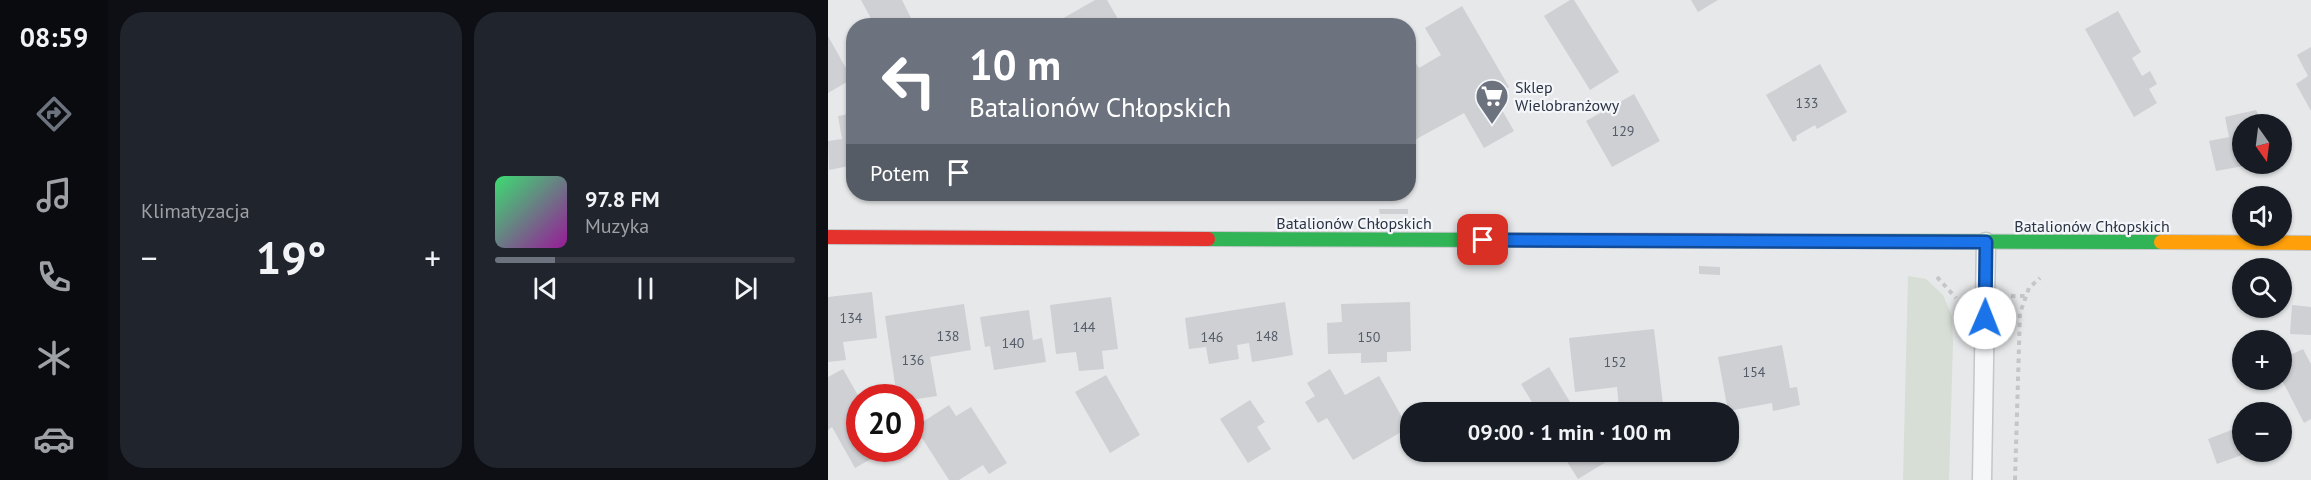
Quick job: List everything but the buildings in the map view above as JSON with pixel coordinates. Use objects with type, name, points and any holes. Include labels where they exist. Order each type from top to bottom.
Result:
[{"type":"street","name":"Batalionów Chłopskich","points":[[828,237],[2311,243]]},
{"type":"lane","points":[[1982,480],[1986,242]]},
{"type":"path","points":[[1930,272],[1948,287],[1959,303]]},
{"type":"path","points":[[2015,480],[2020,313],[2029,288],[2042,276]]},
{"type":"shaded area","points":[[1908,276],[1926,279],[1943,295],[1952,316],[1949,480],[1903,480]]},
{"type":"traffic: fast","points":[[1208,239],[1512,240]]},
{"type":"traffic: fast","points":[[1787,241],[2161,242]]},
{"type":"traffic: slow","points":[[2161,242],[2311,243]]},
{"type":"traffic: jam","points":[[828,237],[1208,239]]},
{"type":"traffic: jam","points":[[1512,240],[1787,241]]},
{"type":"place","name":"Sklep Wielobranżowy","points":[[1492,125]]},
{"type":"route","points":[[1483,240],[1986,242],[1985,318]]}]
